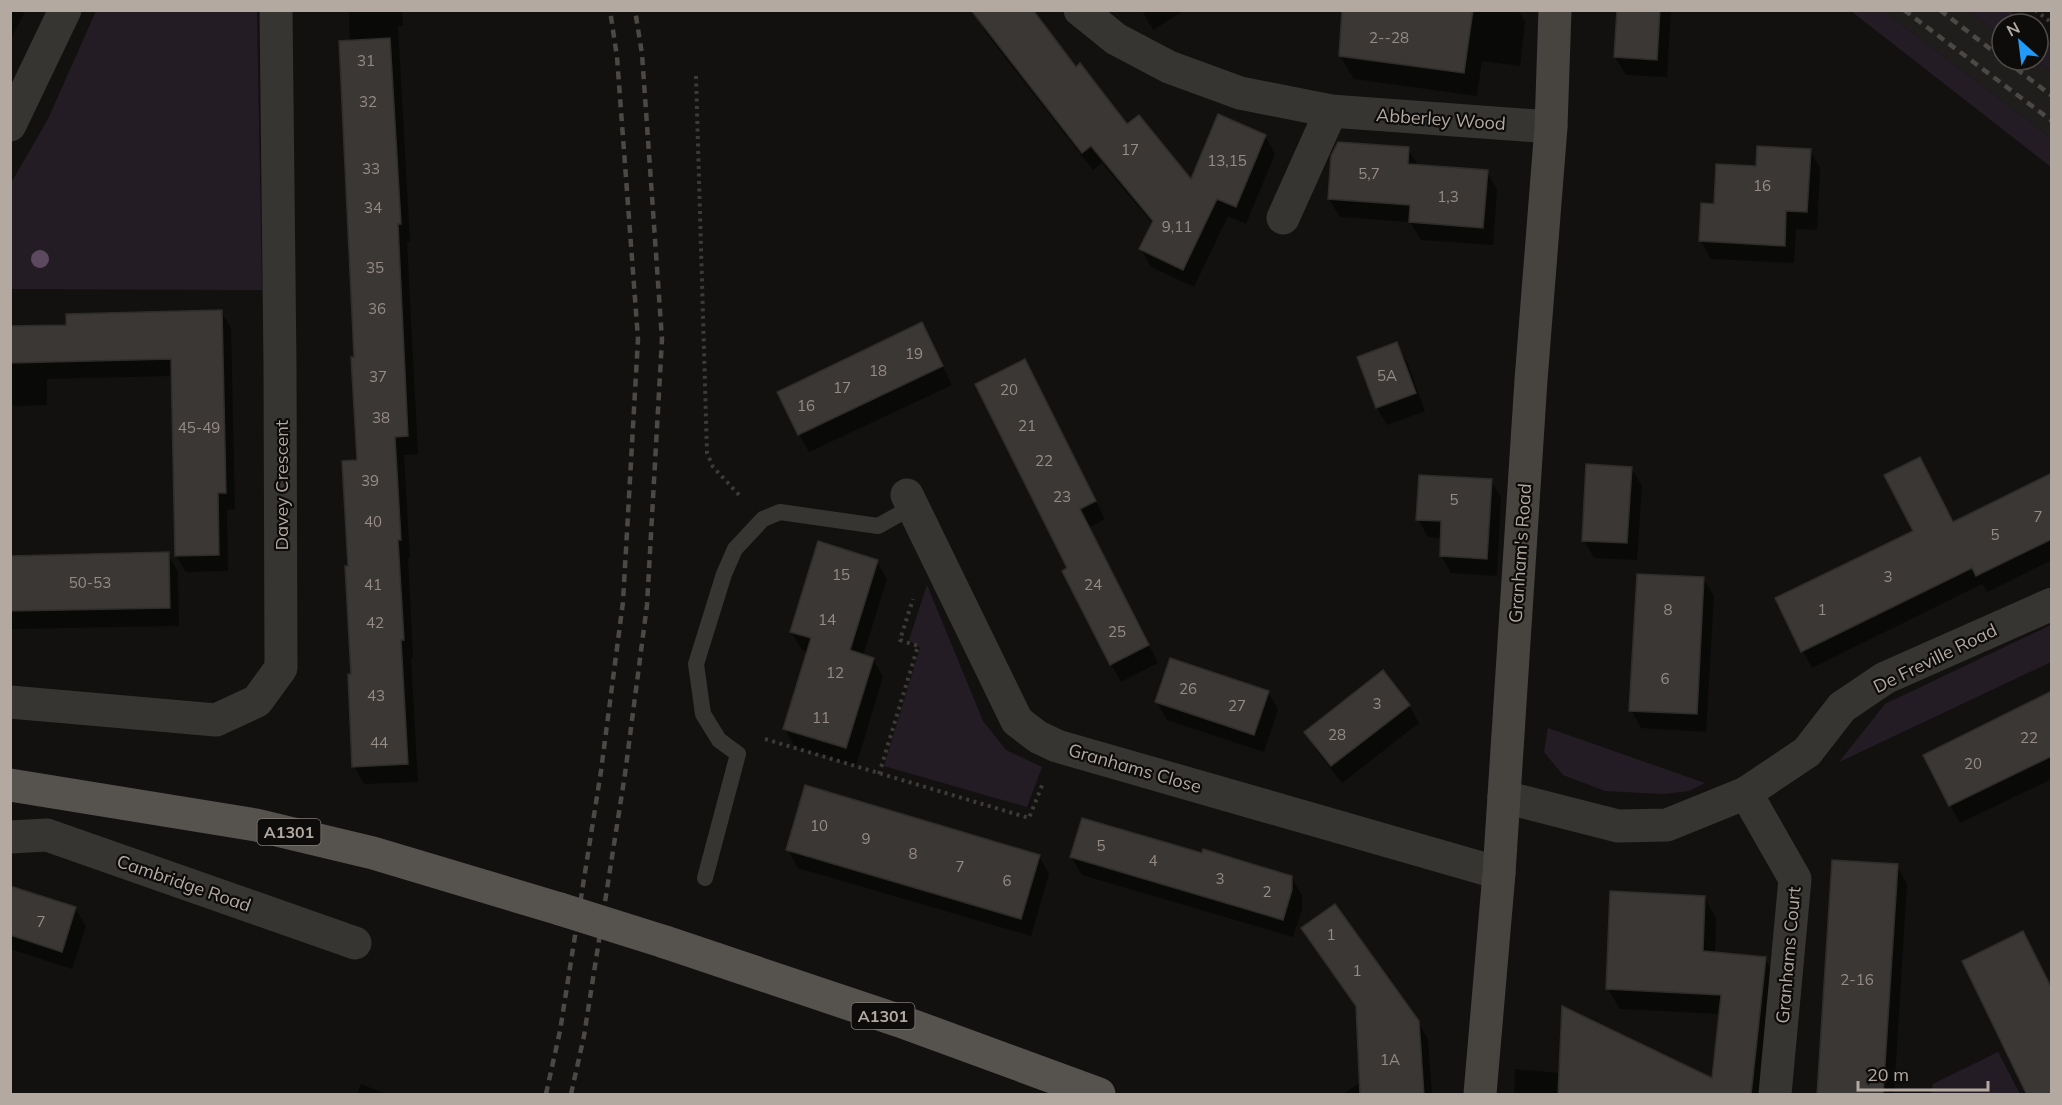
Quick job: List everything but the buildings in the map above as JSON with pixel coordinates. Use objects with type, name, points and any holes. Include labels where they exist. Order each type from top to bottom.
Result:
[{"type":"main road","name":"A1301","points":[[10,785],[256,825],[373,853],[665,942],[900,1021],[1099,1095]]},
{"type":"street","points":[[10,125],[65,10]]},
{"type":"street","name":"Davey Crescent","points":[[10,702],[216,720],[257,701],[280,668],[280,366],[276,10]]},
{"type":"street","name":"Abberley Wood","points":[[1080,10],[1116,39],[1169,67],[1240,93],[1331,111],[1551,127]]},
{"type":"street","name":"Granham's Road","points":[[1480,1095],[1499,873],[1531,380],[1551,127],[1555,10]]},
{"type":"street","points":[[1283,218],[1331,111]]},
{"type":"street","name":"Granhams Close","points":[[910,501],[1017,721],[1038,737],[1057,746],[1499,873]]},
{"type":"street","name":"De Freville Road","points":[[1504,797],[1618,826],[1667,825],[1746,793],[1807,752],[1842,707],[1885,678],[2052,604]]},
{"type":"street","name":"Granhams Court","points":[[1746,793],[1795,879],[1776,1095]]},
{"type":"street","name":"Cambridge Road","points":[[10,837],[47,835],[355,943]]},
{"type":"lane","points":[[705,878],[738,754],[718,740],[703,714],[696,664],[724,574],[735,549],[762,519],[780,512],[878,526],[910,501]]},
{"type":"path","points":[[2036,10],[2052,23]]},
{"type":"path","points":[[696,76],[707,453],[713,467],[762,519]]},
{"type":"path","points":[[879,774],[918,646],[900,640],[924,562],[934,553]]},
{"type":"path","points":[[738,754],[759,737],[1029,818],[1057,746]]},
{"type":"shaded area","points":[[96,11],[257,11],[262,290],[11,289],[11,183],[48,119]]},
{"type":"shaded area","points":[[1851,11],[1884,11],[2051,138],[2051,167]]},
{"type":"shaded area","points":[[1884,11],[1969,11],[1990,26],[1990,72],[2051,72],[2051,138]]},
{"type":"shaded area","points":[[1969,11],[2011,12],[1990,12],[1990,26]]},
{"type":"shaded area","points":[[2050,42],[2051,43],[2050,71]]},
{"type":"shaded area","points":[[927,585],[983,721],[1006,750],[1042,767],[1027,807],[884,766],[920,648],[909,640]]},
{"type":"shaded area","points":[[2051,625],[2051,662],[1839,762],[1885,704]]},
{"type":"shaded area","points":[[1548,728],[1705,783],[1689,791],[1663,794],[1605,791],[1563,775],[1544,752]]},
{"type":"shaded area","points":[[1998,1052],[2020,1094],[1931,1094],[1933,1084]]},
{"type":"railway","points":[[546,1094],[560,1031],[601,771],[623,602],[638,339],[617,57],[610,10]]},
{"type":"railway","points":[[571,1094],[584,1036],[625,774],[647,605],[662,339],[642,54],[635,10]]},
{"type":"railway","points":[[1904,10],[2052,121]]},
{"type":"railway","points":[[1940,10],[1990,49]]},
{"type":"railway","points":[[2021,72],[2052,96]]}]
